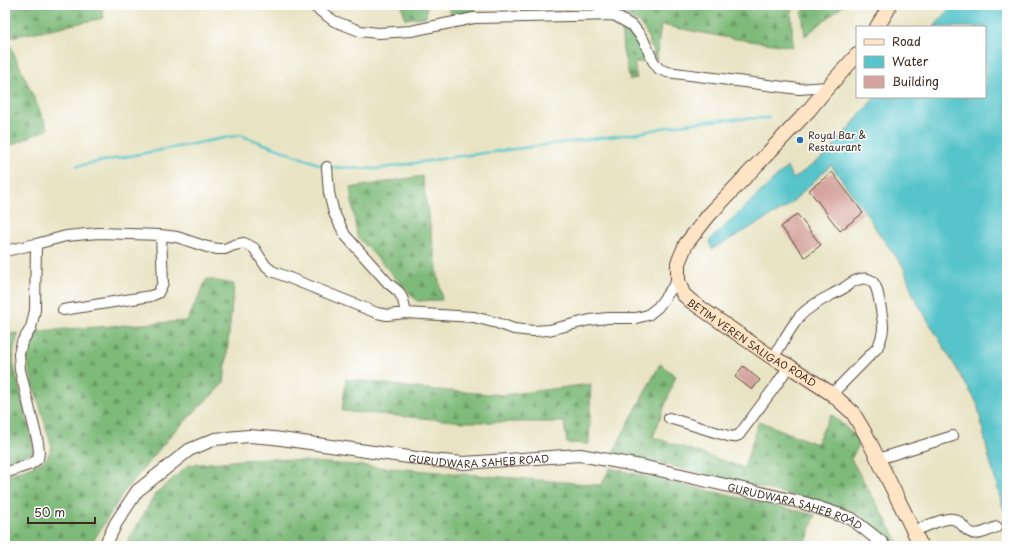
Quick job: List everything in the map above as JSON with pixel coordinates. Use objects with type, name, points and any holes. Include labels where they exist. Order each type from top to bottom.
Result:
[{"type":"main road","points":[[878,26],[887,11],[887,6]]},
{"type":"main road","points":[[678,280],[678,263],[686,244],[708,215],[810,110],[828,86],[856,56]]},
{"type":"main road","name":"BETIM VEREN SALIGAO ROAD","points":[[678,280],[683,294],[692,302],[773,358],[832,394],[853,413],[866,435],[921,546]]},
{"type":"street","points":[[312,5],[334,20],[360,31],[378,33],[410,31],[474,18],[615,15]]},
{"type":"street","points":[[596,5],[634,26],[643,39],[653,61],[659,69],[668,72],[799,89],[828,86]]},
{"type":"street","points":[[327,167],[329,193],[334,213],[345,235],[398,292],[403,300],[406,313]]},
{"type":"street","points":[[5,250],[66,236],[98,233],[177,237],[218,249],[225,249],[234,245],[244,244],[254,248],[265,265],[272,271],[377,313],[387,315],[406,313],[474,316],[514,329],[532,331],[549,330],[590,320],[608,318],[636,318],[648,315],[658,307],[678,280]]},
{"type":"street","points":[[63,310],[150,296],[158,293],[163,283],[161,235]]},
{"type":"street","points":[[5,473],[31,464],[38,459],[39,452],[20,370],[19,354],[22,342],[31,328],[35,310],[36,244]]},
{"type":"street","points":[[773,358],[801,315],[811,307],[856,280],[865,278],[871,280],[876,287],[884,325],[882,339],[877,348],[832,394]]},
{"type":"street","points":[[669,418],[728,436],[734,437],[739,435],[777,384],[788,366]]},
{"type":"street","name":"GURUDWARA SAHEB ROAD","points":[[105,546],[116,523],[137,491],[189,450],[215,439],[249,436],[274,438],[430,460],[464,463],[580,455],[587,456],[646,467],[804,503],[852,519],[884,546]]},
{"type":"street","points":[[878,459],[953,436]]},
{"type":"street","points":[[914,532],[945,519],[952,518],[959,521],[967,531],[973,534],[978,534],[997,527]]},
{"type":"green space","points":[[5,5],[101,5],[104,18],[7,38],[48,129],[5,148]]},
{"type":"green space","points":[[402,5],[427,5],[426,17],[405,19]]},
{"type":"green space","points":[[449,5],[476,5],[475,11],[451,16]]},
{"type":"green space","points":[[619,5],[791,5],[793,47],[729,38],[661,25],[656,61],[646,32],[638,22],[617,13]]},
{"type":"green space","points":[[808,5],[844,5],[805,36],[802,13]]},
{"type":"green space","points":[[621,23],[637,38],[647,61],[634,63],[637,78],[630,80],[623,51]]},
{"type":"green space","points":[[422,176],[442,300],[417,301],[357,236],[350,188]]},
{"type":"green space","points":[[207,279],[234,284],[224,383],[173,433],[125,490],[90,546],[5,546],[5,476],[41,463],[47,458],[52,447],[27,359],[37,331],[187,321]]},
{"type":"green space","points":[[19,333],[14,348],[13,363],[33,444],[33,452],[5,462],[5,334]]},
{"type":"green space","points":[[660,364],[676,376],[653,437],[744,468],[759,421],[816,444],[831,414],[861,441],[851,459],[901,546],[891,546],[859,514],[821,502],[613,452]]},
{"type":"green space","points":[[346,379],[426,389],[504,395],[591,384],[589,444],[567,443],[564,422],[465,422],[342,411]]},
{"type":"green space","points":[[265,458],[601,485],[610,468],[815,515],[805,546],[125,546],[156,493],[189,465]]},
{"type":"water","points":[[953,5],[1007,5],[1007,518],[989,458],[977,403],[914,297],[903,266],[831,165],[787,207],[712,249],[709,241],[787,167],[793,179],[827,154],[874,98],[986,98],[986,26],[935,26]]},
{"type":"building","points":[[832,172],[863,213],[840,231],[809,190]]},
{"type":"building","points":[[797,214],[821,245],[805,257],[781,227]]},
{"type":"building","points":[[743,366],[760,380],[752,390],[735,377]]},
{"type":"waterway","points":[[329,167],[378,169],[453,157],[639,133],[687,124],[720,120],[769,118]]},
{"type":"waterway","points":[[77,166],[240,135],[324,166]]},
{"type":"place","name":"Royal Bar & Restaurant","points":[[800,140]]}]
